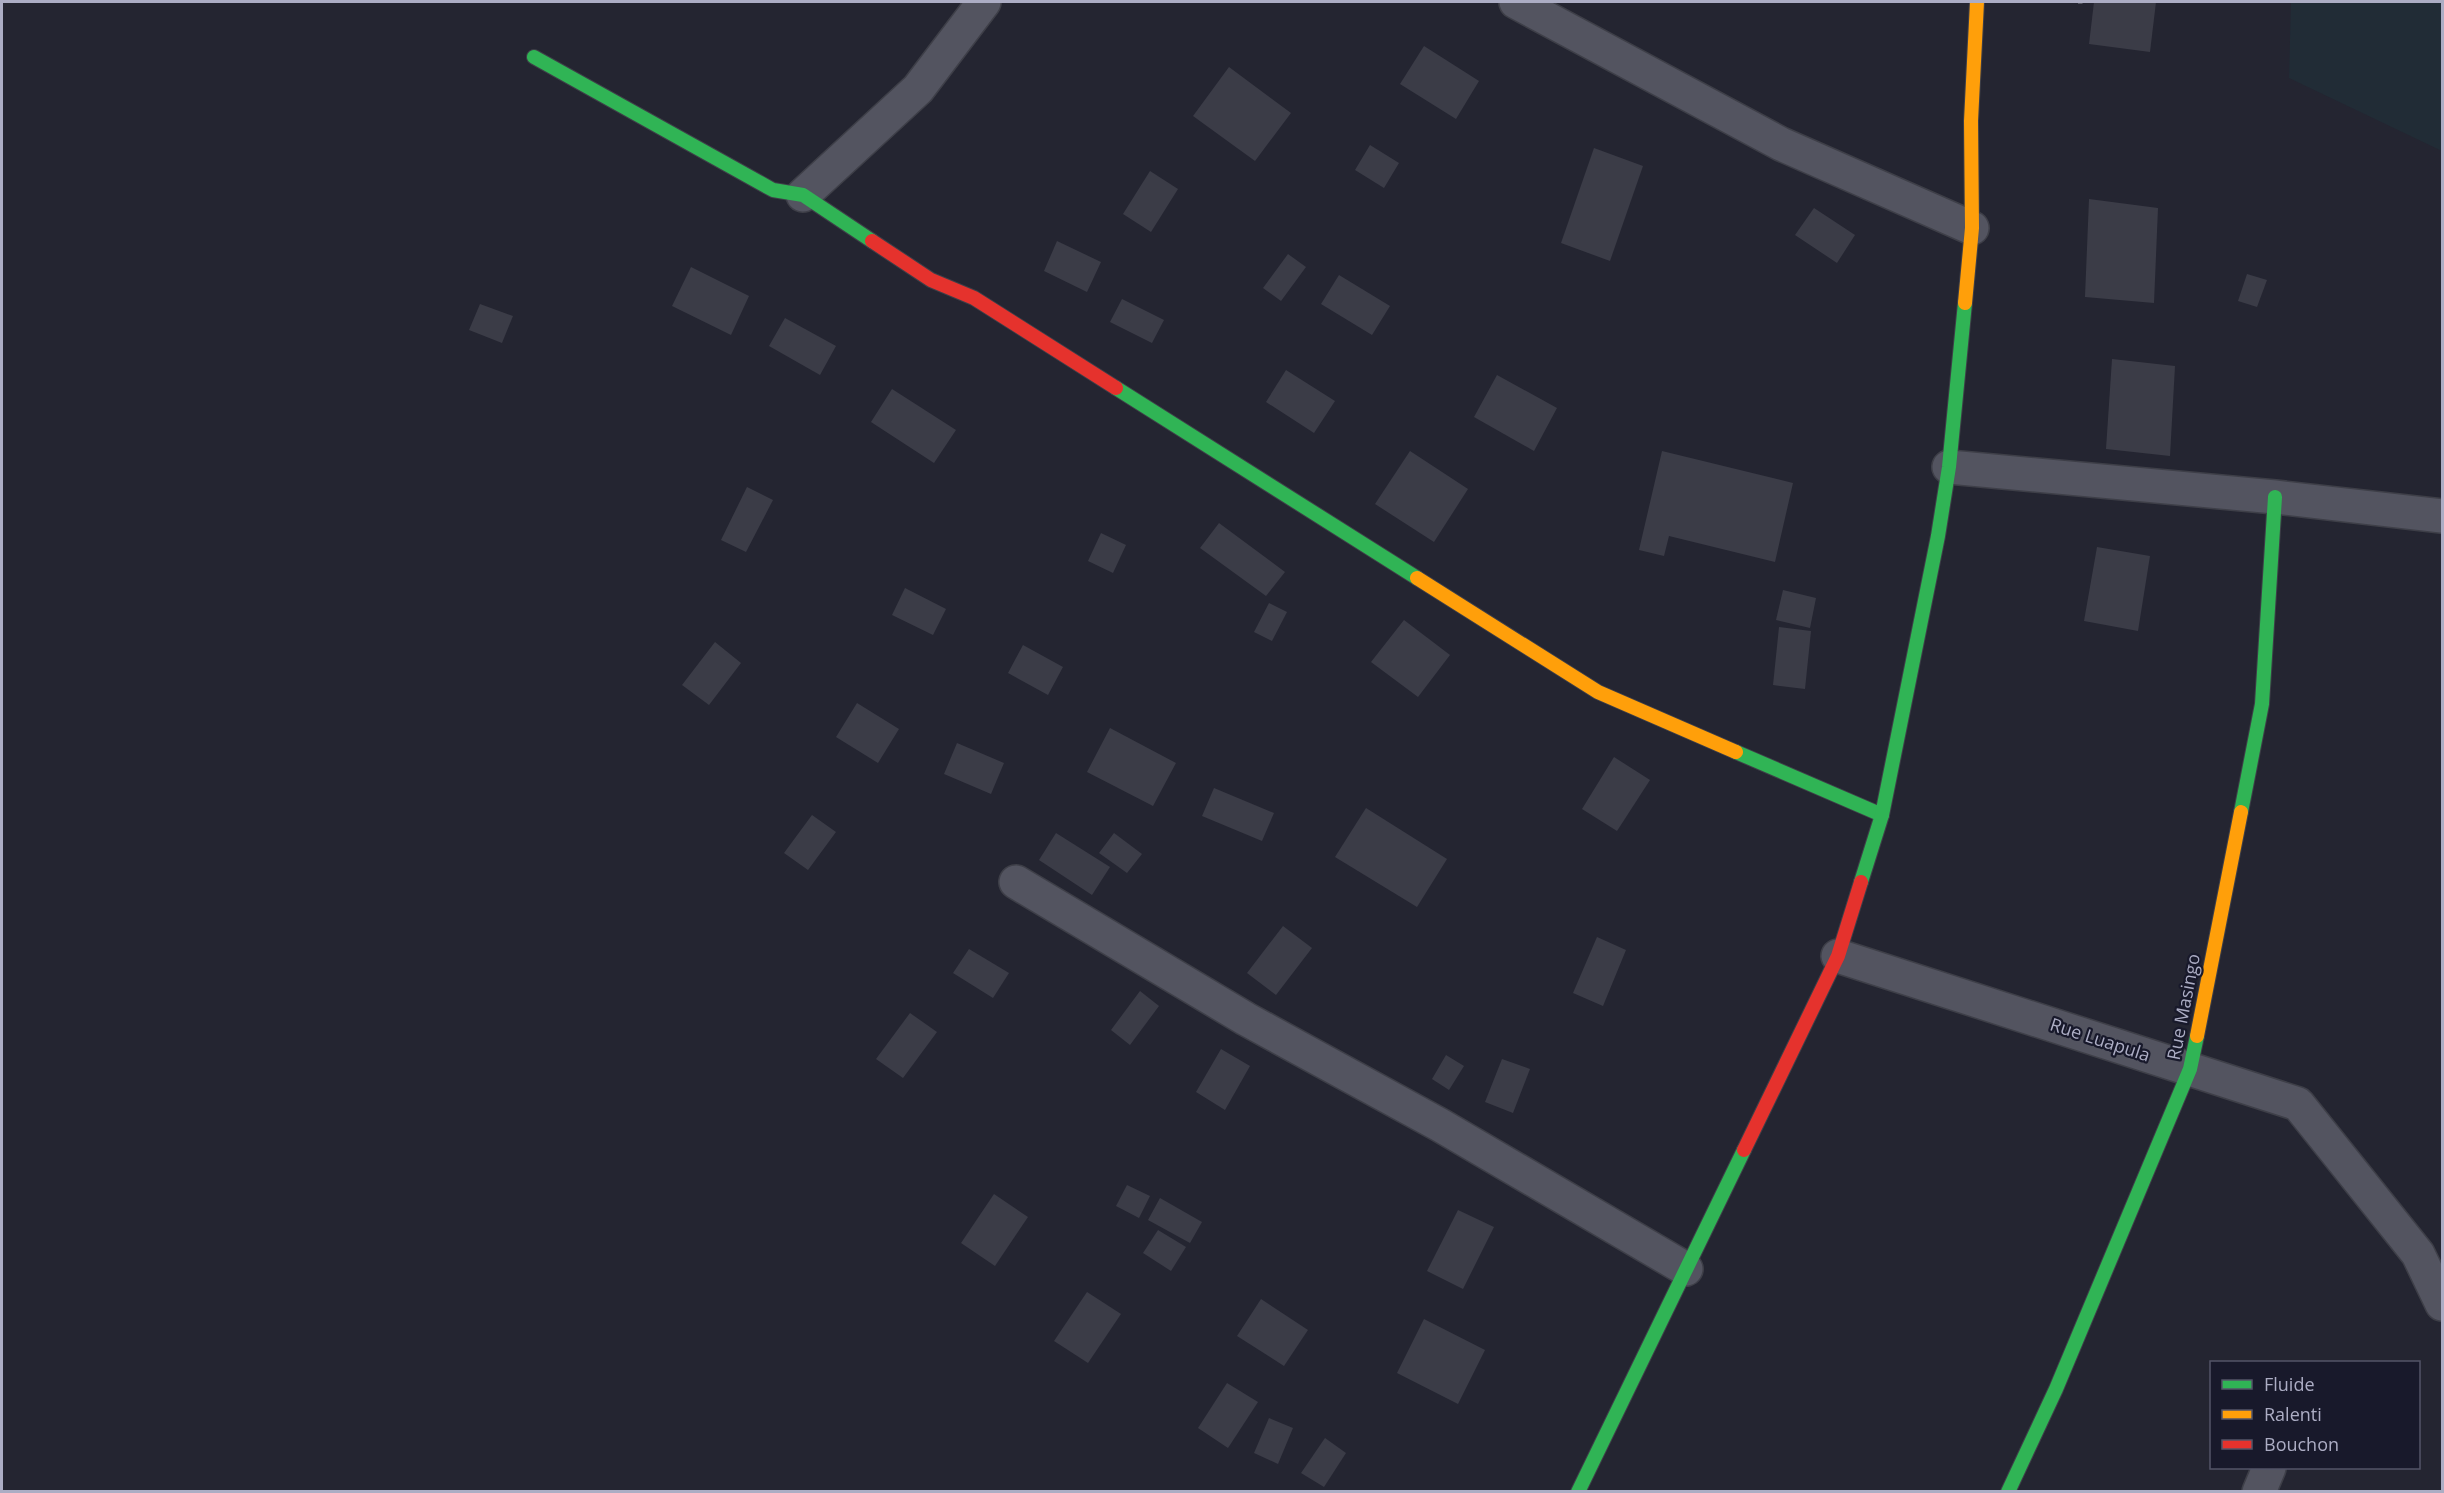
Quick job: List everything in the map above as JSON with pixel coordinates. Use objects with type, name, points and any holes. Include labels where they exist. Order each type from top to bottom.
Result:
[{"type":"street","points":[[803,195],[918,89],[984,2]]},
{"type":"street","points":[[1516,2],[1781,144],[1972,228]]},
{"type":"street","points":[[1578,1491],[1838,956],[1882,815],[1938,536],[1949,467],[1972,228],[1971,121],[1977,2]]},
{"type":"street","points":[[534,57],[772,190],[803,195],[931,280],[974,298],[1598,692],[1882,815]]},
{"type":"street","points":[[1949,467],[2275,497],[2442,516]]},
{"type":"street","name":"Rue Masingo","points":[[2008,1491],[2056,1389],[2190,1069],[2262,704],[2275,497]]},
{"type":"street","points":[[1016,882],[1246,1019],[1440,1125],[1686,1269]]},
{"type":"street","name":"Rue Luapula","points":[[1838,956],[2298,1104],[2418,1254],[2442,1304]]},
{"type":"street","points":[[2259,1491],[2268,1469]]},
{"type":"path","points":[[2078,2],[2086,3]]},
{"type":"shaded area","points":[[2291,2],[2442,2],[2442,151],[2289,78]]},
{"type":"building","points":[[2094,2],[2156,2],[2150,52],[2089,44]]},
{"type":"building","points":[[1424,46],[1479,81],[1456,119],[1400,84]]},
{"type":"building","points":[[1229,67],[1291,113],[1255,161],[1193,116]]},
{"type":"building","points":[[1370,145],[1399,163],[1384,188],[1355,170]]},
{"type":"building","points":[[1594,148],[1643,166],[1610,261],[1561,243]]},
{"type":"building","points":[[1150,171],[1178,189],[1151,232],[1123,214]]},
{"type":"building","points":[[2089,199],[2158,208],[2154,303],[2085,297]]},
{"type":"building","points":[[1814,208],[1855,235],[1837,263],[1795,235]]},
{"type":"building","points":[[1057,241],[1101,262],[1087,292],[1044,271]]},
{"type":"building","points":[[1288,254],[1306,267],[1281,301],[1263,288]]},
{"type":"building","points":[[691,267],[749,296],[731,335],[672,306]]},
{"type":"building","points":[[2247,274],[2267,280],[2257,307],[2238,301]]},
{"type":"building","points":[[1339,275],[1390,306],[1372,335],[1321,304]]},
{"type":"building","points":[[1122,299],[1164,320],[1152,343],[1110,322]]},
{"type":"building","points":[[480,304],[513,316],[502,343],[469,330]]},
{"type":"building","points":[[785,318],[836,346],[820,375],[769,346]]},
{"type":"building","points":[[2112,359],[2175,366],[2170,456],[2106,449]]},
{"type":"building","points":[[1286,370],[1335,401],[1314,433],[1266,402]]},
{"type":"building","points":[[1497,375],[1557,408],[1534,451],[1474,417]]},
{"type":"building","points":[[892,389],[956,430],[934,463],[871,422]]},
{"type":"building","points":[[1410,451],[1468,489],[1434,542],[1375,504]]},
{"type":"building","points":[[1662,451],[1793,483],[1775,562],[1669,536],[1664,556],[1639,550]]},
{"type":"building","points":[[747,487],[773,500],[746,552],[721,540]]},
{"type":"building","points":[[1219,523],[1285,572],[1266,596],[1200,548]]},
{"type":"building","points":[[1101,533],[1126,545],[1113,573],[1088,561]]},
{"type":"building","points":[[2097,547],[2150,556],[2138,631],[2084,621]]},
{"type":"building","points":[[905,588],[946,609],[933,635],[892,615]]},
{"type":"building","points":[[1783,590],[1816,598],[1810,628],[1776,620]]},
{"type":"building","points":[[1269,603],[1287,612],[1272,641],[1254,632]]},
{"type":"building","points":[[1404,620],[1450,655],[1418,697],[1371,662]]},
{"type":"building","points":[[1779,627],[1811,631],[1805,689],[1773,685]]},
{"type":"building","points":[[715,642],[741,663],[709,705],[682,685]]},
{"type":"building","points":[[1023,645],[1063,667],[1048,695],[1008,673]]},
{"type":"building","points":[[857,703],[899,729],[878,763],[836,737]]},
{"type":"building","points":[[1110,728],[1176,763],[1153,806],[1087,772]]},
{"type":"building","points":[[957,743],[1004,763],[991,794],[944,774]]},
{"type":"building","points":[[1614,757],[1650,780],[1617,831],[1582,809]]},
{"type":"building","points":[[1214,788],[1274,813],[1262,841],[1202,816]]},
{"type":"building","points":[[1366,808],[1447,859],[1417,907],[1335,857]]},
{"type":"building","points":[[812,815],[836,832],[808,870],[784,853]]},
{"type":"building","points":[[1056,833],[1110,867],[1092,895],[1039,860]]},
{"type":"building","points":[[1114,833],[1142,854],[1127,873],[1099,853]]},
{"type":"building","points":[[1283,926],[1312,948],[1276,995],[1247,973]]},
{"type":"building","points":[[1597,937],[1626,950],[1603,1006],[1573,993]]},
{"type":"building","points":[[969,949],[1009,973],[993,998],[953,973]]},
{"type":"building","points":[[1140,991],[1159,1006],[1130,1045],[1111,1030]]},
{"type":"building","points":[[910,1013],[937,1032],[903,1078],[876,1059]]},
{"type":"building","points":[[1221,1049],[1250,1066],[1225,1110],[1196,1092]]},
{"type":"building","points":[[1446,1055],[1464,1066],[1449,1090],[1432,1079]]},
{"type":"building","points":[[1502,1059],[1530,1069],[1513,1113],[1485,1102]]},
{"type":"building","points":[[1127,1185],[1150,1196],[1139,1218],[1116,1206]]},
{"type":"building","points":[[994,1194],[1028,1217],[995,1266],[961,1243]]},
{"type":"building","points":[[1160,1198],[1202,1222],[1190,1243],[1148,1220]]},
{"type":"building","points":[[1458,1210],[1494,1227],[1463,1289],[1427,1271]]},
{"type":"building","points":[[1158,1230],[1186,1247],[1171,1271],[1143,1253]]},
{"type":"building","points":[[1087,1292],[1121,1314],[1088,1363],[1054,1341]]},
{"type":"building","points":[[1261,1299],[1308,1330],[1284,1366],[1237,1336]]},
{"type":"building","points":[[1424,1319],[1485,1350],[1458,1404],[1397,1373]]},
{"type":"building","points":[[1227,1383],[1258,1402],[1228,1448],[1198,1428]]},
{"type":"building","points":[[1269,1418],[1293,1428],[1278,1464],[1254,1453]]},
{"type":"building","points":[[1325,1438],[1346,1453],[1324,1487],[1301,1473]]},
{"type":"traffic: fast","points":[[534,57],[773,190],[803,195],[872,241]]},
{"type":"traffic: fast","points":[[1861,882],[1882,815],[1938,536],[1949,467],[1965,303]]},
{"type":"traffic: fast","points":[[1116,388],[1417,578]]},
{"type":"traffic: fast","points":[[2241,812],[2262,704],[2275,497]]},
{"type":"traffic: fast","points":[[1736,752],[1882,815]]},
{"type":"traffic: fast","points":[[2008,1492],[2056,1389],[2190,1069],[2197,1036]]},
{"type":"traffic: fast","points":[[1578,1492],[1744,1150]]},
{"type":"traffic: slow","points":[[1965,303],[1972,228],[1971,121],[1977,2]]},
{"type":"traffic: slow","points":[[1417,578],[1598,692],[1736,752]]},
{"type":"traffic: slow","points":[[2197,1036],[2241,812]]},
{"type":"traffic: jam","points":[[872,241],[931,280],[974,298],[1116,388]]},
{"type":"traffic: jam","points":[[1744,1150],[1838,956],[1861,882]]}]
